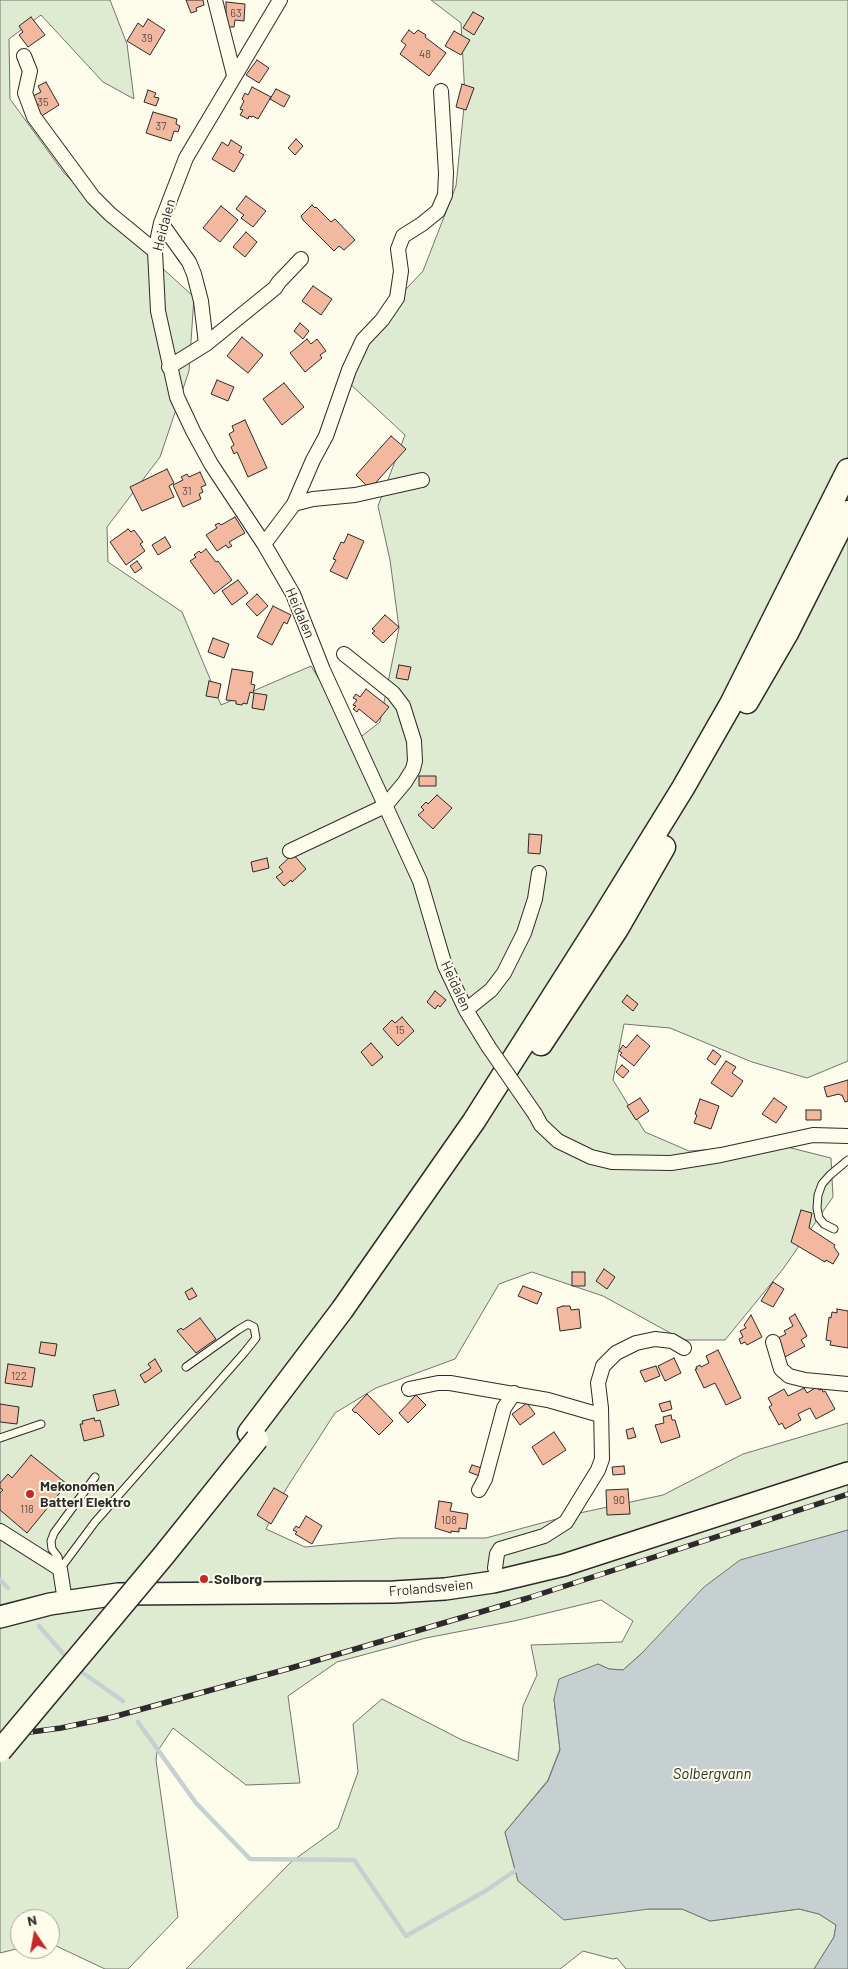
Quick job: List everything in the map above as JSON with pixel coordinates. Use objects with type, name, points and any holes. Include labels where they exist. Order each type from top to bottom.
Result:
[{"type":"highway","points":[[0,1751],[164,1555],[253,1436],[469,1128],[683,788],[731,704],[848,470]]},
{"type":"highway","points":[[0,1733],[150,1554],[253,1436],[356,1311],[485,1128],[617,929],[787,633],[848,512]]},
{"type":"main road","name":"Frolandsveien","points":[[0,1617],[65,1601],[118,1594],[394,1592],[445,1589],[493,1582],[564,1565],[848,1473]]},
{"type":"street","points":[[216,0],[234,75]]},
{"type":"street","name":"Heidalen","points":[[280,0],[186,158],[161,223],[155,251],[158,311],[177,397],[193,432],[211,464],[264,544],[293,594],[322,670],[420,882],[445,966],[466,1010],[541,1125],[558,1141],[592,1157],[612,1162],[671,1163],[721,1155],[813,1135],[848,1136]]},
{"type":"street","points":[[24,56],[30,71],[25,93],[34,118],[93,197],[110,214],[155,251]]},
{"type":"street","points":[[264,544],[294,504],[313,460],[326,436],[349,370],[364,340],[382,320],[396,298],[401,271],[398,249],[403,236],[438,211],[445,195],[446,172],[441,91]]},
{"type":"street","points":[[161,223],[194,274],[201,301],[206,344]]},
{"type":"street","points":[[170,367],[206,344],[275,288],[301,259]]},
{"type":"street","points":[[294,504],[313,499],[355,495],[422,480]]},
{"type":"street","points":[[290,851],[385,806],[413,769],[416,755],[412,733],[403,706],[394,693],[344,654]]},
{"type":"street","points":[[466,1010],[490,990],[504,973],[524,932],[535,899],[539,873]]},
{"type":"street","points":[[495,1568],[497,1554],[500,1549],[544,1536],[566,1522],[598,1470],[602,1459],[599,1374],[603,1366],[616,1353],[636,1343],[655,1339],[672,1341],[684,1348]]},
{"type":"street","points":[[773,1342],[781,1369],[789,1376],[805,1380],[848,1384]]},
{"type":"street","points":[[409,1389],[438,1383],[450,1383],[548,1400],[600,1415]]},
{"type":"street","points":[[479,1490],[485,1479],[504,1408],[514,1393]]},
{"type":"street","points":[[0,1531],[60,1569],[65,1601]]},
{"type":"lane","points":[[834,1229],[824,1224],[819,1218],[817,1208],[818,1195],[822,1184],[848,1160]]},
{"type":"lane","points":[[60,1569],[95,1522],[244,1353],[256,1338],[254,1327],[248,1324],[186,1367]]},
{"type":"lane","points":[[0,1438],[41,1424]]},
{"type":"lane","points":[[60,1569],[58,1558],[52,1549],[51,1541],[54,1532],[95,1477]]},
{"type":"green space","points":[[0,0],[110,0],[127,44],[134,99],[103,82],[41,15],[9,39],[10,99],[64,173],[127,236],[194,297],[189,371],[160,457],[107,527],[108,562],[182,612],[221,705],[311,666],[352,733],[358,739],[380,722],[399,628],[390,560],[378,506],[405,435],[349,383],[362,336],[423,271],[456,186],[465,97],[461,23],[431,0],[848,0],[848,1061],[807,1078],[752,1062],[670,1028],[624,1024],[613,1080],[645,1132],[689,1151],[779,1145],[831,1158],[833,1197],[783,1269],[725,1340],[683,1340],[603,1296],[532,1272],[499,1284],[455,1359],[376,1388],[335,1413],[286,1489],[266,1529],[305,1547],[397,1538],[486,1538],[575,1514],[663,1495],[743,1454],[848,1423],[848,1530],[829,1536],[641,1654],[623,1670],[609,1669],[598,1664],[554,1699],[560,1749],[548,1780],[505,1832],[518,1881],[649,1909],[682,1909],[710,1921],[799,1909],[819,1914],[836,1925],[834,1937],[814,1969],[626,1969],[617,1958],[613,1959],[583,1951],[560,1969],[186,1969],[291,1862],[338,1828],[358,1772],[353,1724],[382,1699],[462,1740],[518,1761],[523,1706],[537,1675],[531,1645],[622,1642],[633,1621],[601,1600],[514,1621],[426,1638],[337,1662],[288,1696],[300,1783],[246,1785],[173,1728],[157,1752],[156,1760],[178,1917],[128,1969],[105,1969],[60,1948],[60,1909],[10,1909],[10,1950],[0,1953]]},
{"type":"water","name":"Solbergvann","points":[[848,1530],[848,1969],[814,1969],[834,1937],[836,1925],[819,1914],[799,1909],[710,1921],[682,1909],[649,1909],[564,1920],[518,1881],[505,1832],[548,1781],[560,1750],[554,1699],[559,1679],[598,1664],[609,1669],[623,1670],[641,1654],[704,1587],[740,1560]]},
{"type":"building","points":[[186,0],[203,0],[204,5],[196,8],[197,11],[191,13]]},
{"type":"building","points":[[226,2],[245,4],[244,21],[235,20],[234,27],[226,27]]},
{"type":"building","points":[[473,12],[484,18],[474,35],[463,28]]},
{"type":"building","points":[[31,17],[45,35],[28,47],[19,35],[23,32],[19,26]]},
{"type":"building","points":[[148,19],[165,30],[150,55],[127,41],[138,23],[143,27]]},
{"type":"building","points":[[409,30],[414,34],[418,30],[446,53],[429,76],[400,54],[406,45],[401,41]]},
{"type":"building","points":[[454,31],[470,40],[461,55],[445,46]]},
{"type":"building","points":[[257,60],[269,68],[259,83],[246,75]]},
{"type":"building","points":[[46,82],[59,105],[40,117],[29,98],[41,92],[38,86]]},
{"type":"building","points":[[462,84],[474,88],[466,110],[456,107]]},
{"type":"building","points":[[252,87],[271,97],[258,119],[249,116],[248,119],[240,115],[243,110],[240,109],[244,101],[242,99],[245,93],[248,95]]},
{"type":"building","points":[[276,89],[290,96],[284,107],[270,99]]},
{"type":"building","points":[[148,90],[156,93],[154,97],[159,98],[156,106],[144,102]]},
{"type":"building","points":[[153,112],[177,119],[176,124],[180,126],[178,132],[174,131],[171,141],[146,133]]},
{"type":"building","points":[[296,139],[303,146],[295,155],[288,148]]},
{"type":"building","points":[[231,140],[242,147],[239,152],[244,155],[234,172],[212,159],[222,142],[228,146]]},
{"type":"building","points":[[246,196],[266,211],[253,227],[241,218],[244,215],[236,209]]},
{"type":"building","points":[[312,205],[331,222],[335,219],[355,240],[344,250],[339,246],[334,251],[301,216]]},
{"type":"building","points":[[221,206],[238,220],[220,242],[203,228]]},
{"type":"building","points":[[246,232],[257,242],[245,257],[233,247]]},
{"type":"building","points":[[313,286],[332,299],[321,315],[302,301]]},
{"type":"building","points":[[300,323],[309,331],[303,339],[294,331]]},
{"type":"building","points":[[242,337],[263,355],[248,373],[227,356]]},
{"type":"building","points":[[307,339],[311,344],[317,339],[326,351],[320,355],[322,358],[305,372],[290,353]]},
{"type":"building","points":[[217,380],[234,387],[228,401],[211,394]]},
{"type":"building","points":[[284,383],[304,407],[282,425],[263,399]]},
{"type":"building","points":[[245,420],[267,468],[248,477],[237,452],[234,454],[231,447],[234,445],[229,434],[234,431],[232,426]]},
{"type":"building","points":[[391,436],[406,449],[370,489],[356,475]]},
{"type":"building","points":[[167,469],[174,483],[169,486],[174,497],[142,511],[130,487]]},
{"type":"building","points":[[200,472],[206,485],[201,487],[203,492],[199,494],[201,499],[183,507],[173,485],[183,480],[181,477],[187,474],[189,477]]},
{"type":"building","points":[[235,517],[245,533],[229,542],[232,546],[228,548],[226,545],[217,551],[206,535],[217,528],[215,525],[219,523],[221,525]]},
{"type":"building","points":[[128,529],[131,532],[134,530],[143,542],[140,544],[145,551],[126,565],[110,542]]},
{"type":"building","points":[[348,534],[364,541],[347,579],[330,571],[336,560],[333,559],[341,542],[344,543]]},
{"type":"building","points":[[165,537],[171,547],[158,555],[152,545]]},
{"type":"building","points":[[206,549],[232,580],[214,594],[190,561],[196,557],[194,555],[199,551],[201,553]]},
{"type":"building","points":[[137,561],[142,568],[135,573],[130,566]]},
{"type":"building","points":[[238,580],[248,593],[232,605],[222,591]]},
{"type":"building","points":[[257,594],[268,606],[257,616],[246,604]]},
{"type":"building","points":[[273,606],[291,615],[287,624],[284,622],[272,645],[257,637]]},
{"type":"building","points":[[385,615],[399,627],[383,643],[372,633],[375,631],[372,629]]},
{"type":"building","points":[[213,638],[229,644],[224,658],[208,652]]},
{"type":"building","points":[[399,665],[411,667],[408,680],[396,678]]},
{"type":"building","points":[[232,669],[253,672],[251,684],[255,685],[253,693],[250,692],[247,704],[236,704],[236,701],[226,700]]},
{"type":"building","points":[[209,681],[221,684],[218,698],[206,696]]},
{"type":"building","points":[[366,689],[389,707],[376,723],[359,709],[357,712],[353,709],[356,706],[353,705],[357,700],[353,698],[356,694],[360,697]]},
{"type":"building","points":[[254,693],[267,695],[264,710],[252,708]]},
{"type":"building","points":[[419,776],[436,776],[436,786],[419,786]]},
{"type":"building","points":[[437,795],[452,808],[433,829],[418,815],[424,810],[421,807],[426,802],[428,804]]},
{"type":"building","points":[[529,834],[542,835],[540,854],[528,853]]},
{"type":"building","points":[[293,854],[306,869],[292,882],[291,880],[284,886],[276,877],[283,872],[279,867]]},
{"type":"building","points":[[267,858],[269,868],[253,872],[251,862]]},
{"type":"building","points":[[435,991],[446,1000],[440,1007],[438,1005],[435,1009],[427,1002]]},
{"type":"building","points":[[627,995],[638,1004],[633,1011],[622,1002]]},
{"type":"building","points":[[402,1017],[414,1031],[398,1046],[383,1029],[392,1020],[395,1023]]},
{"type":"building","points":[[637,1035],[650,1046],[634,1066],[620,1055],[622,1053],[619,1051],[623,1045],[626,1048]]},
{"type":"building","points":[[371,1043],[383,1057],[372,1066],[361,1052]]},
{"type":"building","points":[[713,1050],[721,1056],[715,1065],[707,1059]]},
{"type":"building","points":[[726,1061],[736,1067],[732,1073],[743,1081],[732,1097],[711,1083]]},
{"type":"building","points":[[622,1065],[629,1071],[623,1078],[616,1072]]},
{"type":"building","points":[[848,1080],[848,1101],[845,1102],[842,1095],[839,1094],[827,1097],[824,1087]]},
{"type":"building","points":[[640,1098],[649,1111],[636,1120],[627,1106]]},
{"type":"building","points":[[774,1098],[787,1107],[776,1123],[762,1114]]},
{"type":"building","points":[[700,1099],[719,1106],[711,1129],[694,1123]]},
{"type":"building","points":[[806,1110],[821,1110],[821,1120],[806,1120]]},
{"type":"building","points":[[801,1210],[812,1213],[809,1228],[835,1245],[834,1247],[839,1254],[833,1264],[826,1260],[825,1262],[791,1242]]},
{"type":"building","points":[[604,1269],[615,1277],[607,1289],[596,1281]]},
{"type":"building","points":[[572,1272],[585,1272],[585,1286],[572,1286]]},
{"type":"building","points":[[773,1282],[784,1289],[773,1307],[761,1301]]},
{"type":"building","points":[[523,1286],[542,1293],[537,1304],[518,1296]]},
{"type":"building","points":[[192,1288],[197,1296],[189,1300],[185,1292]]},
{"type":"building","points":[[570,1306],[571,1310],[579,1309],[581,1328],[560,1331],[557,1308]]},
{"type":"building","points":[[837,1309],[848,1311],[848,1348],[830,1345],[831,1341],[826,1340],[829,1317],[831,1318],[832,1312],[837,1313]]},
{"type":"building","points":[[795,1314],[807,1336],[801,1340],[805,1346],[785,1357],[776,1339],[786,1334],[784,1331],[793,1326],[789,1318]]},
{"type":"building","points":[[751,1315],[762,1337],[747,1345],[745,1342],[741,1344],[739,1339],[743,1337],[740,1331],[746,1328],[744,1325]]},
{"type":"building","points":[[200,1318],[216,1339],[196,1353],[177,1331],[181,1328],[183,1330]]},
{"type":"building","points":[[41,1342],[57,1344],[55,1356],[39,1353]]},
{"type":"building","points":[[718,1350],[741,1398],[726,1405],[715,1383],[704,1388],[695,1369],[700,1365],[701,1367],[709,1363],[706,1356]]},
{"type":"building","points":[[674,1358],[681,1373],[665,1381],[658,1366]]},
{"type":"building","points":[[155,1359],[162,1371],[145,1383],[140,1375],[151,1368],[148,1364]]},
{"type":"building","points":[[8,1364],[35,1368],[32,1387],[5,1383]]},
{"type":"building","points":[[656,1366],[660,1376],[645,1382],[640,1371]]},
{"type":"building","points":[[817,1387],[819,1390],[822,1389],[823,1392],[825,1391],[835,1409],[816,1419],[810,1408],[798,1414],[801,1420],[785,1429],[782,1423],[779,1425],[769,1407],[772,1405],[768,1398],[784,1389],[788,1396],[804,1388],[807,1393]]},
{"type":"building","points":[[115,1390],[119,1405],[97,1411],[93,1395]]},
{"type":"building","points":[[367,1394],[393,1421],[379,1435],[352,1410]]},
{"type":"building","points":[[416,1395],[426,1405],[408,1423],[399,1413]]},
{"type":"building","points":[[670,1401],[672,1409],[662,1412],[659,1404]]},
{"type":"building","points":[[527,1403],[535,1414],[520,1425],[512,1414]]},
{"type":"building","points":[[0,1404],[19,1407],[17,1424],[0,1422]]},
{"type":"building","points":[[671,1415],[672,1420],[675,1420],[680,1437],[661,1443],[655,1425],[664,1423],[663,1417]]},
{"type":"building","points":[[94,1418],[95,1421],[100,1420],[104,1436],[84,1441],[80,1424],[83,1424],[82,1421]]},
{"type":"building","points":[[633,1428],[636,1437],[628,1439],[626,1430]]},
{"type":"building","points":[[554,1432],[566,1450],[543,1465],[532,1447]]},
{"type":"building","points":[[31,1455],[67,1484],[27,1533],[0,1510],[0,1493],[3,1490],[0,1488],[0,1483],[8,1474],[12,1478]]},
{"type":"building","points":[[472,1465],[485,1469],[482,1477],[469,1472]]},
{"type":"building","points":[[624,1466],[625,1474],[613,1475],[612,1467]]},
{"type":"building","points":[[274,1488],[288,1496],[271,1524],[257,1515]]},
{"type":"building","points":[[628,1489],[630,1514],[607,1515],[606,1490]]},
{"type":"building","points":[[439,1501],[452,1503],[450,1511],[468,1514],[466,1529],[459,1528],[459,1532],[451,1531],[451,1533],[435,1528]]},
{"type":"building","points":[[306,1516],[322,1526],[312,1544],[295,1534],[297,1532],[293,1530],[296,1526],[299,1528]]},
{"type":"waterway","points":[[0,1580],[8,1588]]},
{"type":"waterway","points":[[39,1626],[68,1659]]},
{"type":"waterway","points":[[76,1668],[123,1701]]},
{"type":"waterway","points":[[138,1722],[196,1803],[250,1859],[354,1860],[406,1936],[487,1890],[516,1870]]},
{"type":"railway","points":[[0,1736],[61,1728],[113,1717],[291,1668],[528,1598],[848,1494]]},
{"type":"place","name":"Mekonomen Batteri Elektro","points":[[30,1494]]},
{"type":"place","name":"Solborg","points":[[204,1579]]}]
